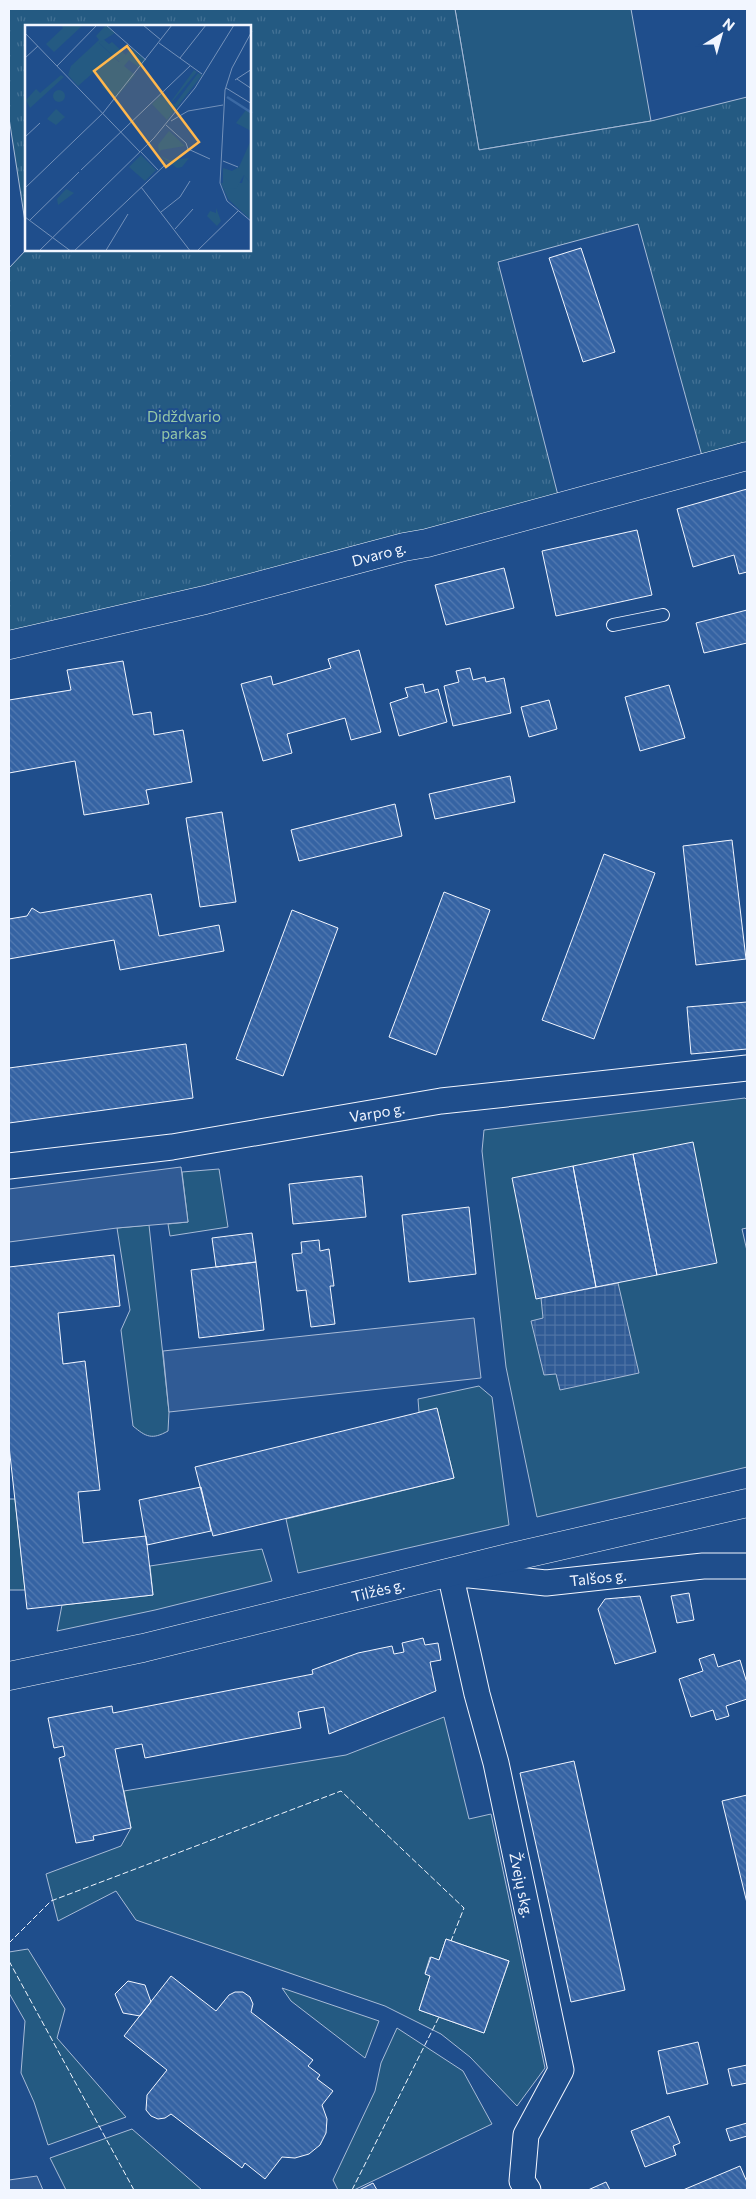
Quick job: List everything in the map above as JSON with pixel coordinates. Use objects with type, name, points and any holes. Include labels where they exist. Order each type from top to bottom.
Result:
[{"type":"main road","name":"Dvaro g.","points":[[9,645],[205,600],[404,547],[427,543],[747,456]]},
{"type":"main road","name":"Tilžės g.","points":[[9,1676],[143,1648],[499,1560],[747,1503]]},
{"type":"street","name":"Varpo g.","points":[[9,1166],[172,1147],[441,1100],[747,1068]]},
{"type":"street","name":"Talšos g.","points":[[450,1573],[546,1583],[703,1566],[747,1566]]},
{"type":"street","name":"Žvejų skg.","points":[[450,1573],[477,1694],[496,1763],[561,2070],[526,2136],[522,2181],[528,2190]]},
{"type":"lane","points":[[614,624],[662,615]]},
{"type":"green space","name":"Didždvario parkas","points":[[9,9],[455,9],[479,150],[651,121],[747,97],[747,456],[705,467],[638,224],[498,262],[561,507],[9,645],[9,268],[25,251],[251,251],[251,25],[25,25],[25,222],[9,118]]},
{"type":"green space","points":[[455,9],[631,9],[651,121],[479,150]]},
{"type":"green space","points":[[745,1098],[747,1100],[747,1228],[742,1229],[747,1251],[747,1467],[537,1517],[506,1367],[482,1151],[484,1130]]},
{"type":"green space","points":[[219,1169],[228,1227],[170,1236],[168,1224],[188,1222],[182,1172]]},
{"type":"green space","points":[[149,1225],[169,1412],[168,1431],[158,1436],[146,1435],[133,1426],[121,1330],[130,1310],[117,1228]]},
{"type":"green space","points":[[479,1386],[492,1397],[509,1525],[298,1573],[286,1519],[454,1478],[437,1409],[419,1412],[418,1399]]},
{"type":"green space","points":[[9,1499],[15,1499],[25,1590],[9,1590]]},
{"type":"green space","points":[[262,1549],[272,1581],[155,1610],[57,1631],[62,1605],[153,1595],[150,1566]]},
{"type":"green space","points":[[444,1717],[469,1819],[491,1814],[545,2068],[517,2106],[470,2057],[441,2034],[385,2006],[136,1920],[116,1891],[58,1921],[46,1874],[121,1846],[131,1828],[124,1791],[346,1755]],"holes":[[[446,1939],[509,1961],[484,2033],[419,2010],[430,1976],[425,1973],[430,1957],[439,1960]]]},
{"type":"green space","points":[[28,1949],[65,2009],[57,2038],[126,2117],[48,2145],[34,2102],[21,2073],[25,2021],[9,1993],[9,1952]]},
{"type":"green space","points":[[282,1988],[379,2021],[365,2058],[291,2001]]},
{"type":"green space","points":[[397,2028],[463,2071],[492,2124],[354,2190],[338,2190],[333,2180],[375,2091],[381,2063]]},
{"type":"green space","points":[[132,2129],[202,2190],[66,2190],[50,2158]]},
{"type":"shaded area","points":[[181,1167],[188,1222],[117,1228],[9,1242],[9,1189]]},
{"type":"shaded area","points":[[618,1283],[639,1373],[560,1390],[556,1374],[544,1375],[531,1321],[543,1318],[541,1298]]},
{"type":"shaded area","points":[[474,1318],[481,1378],[169,1412],[163,1351]]},
{"type":"shaded area","points":[[37,2176],[43,2190],[9,2190],[9,2180]]},
{"type":"building","points":[[581,248],[615,352],[583,362],[549,258]]},
{"type":"building","points":[[747,489],[747,572],[739,574],[734,555],[693,567],[677,509]]},
{"type":"building","points":[[637,530],[652,595],[556,616],[542,551]]},
{"type":"building","points":[[504,568],[514,608],[446,625],[435,585]]},
{"type":"building","points":[[747,610],[747,643],[704,653],[696,623]]},
{"type":"building","points":[[359,650],[381,732],[351,740],[345,718],[287,734],[292,753],[263,761],[241,684],[271,676],[273,685],[331,668],[328,659]]},
{"type":"building","points":[[123,661],[133,715],[151,712],[154,735],[183,730],[192,782],[146,790],[149,804],[84,815],[75,761],[9,773],[9,700],[71,690],[67,670]]},
{"type":"building","points":[[470,668],[473,680],[485,677],[486,682],[504,678],[511,713],[453,726],[444,686],[459,682],[456,671]]},
{"type":"building","points":[[423,684],[425,693],[438,689],[447,722],[399,736],[390,703],[408,697],[405,688]]},
{"type":"building","points":[[669,685],[685,738],[640,751],[625,697]]},
{"type":"building","points":[[549,700],[557,729],[529,737],[521,707]]},
{"type":"building","points":[[510,776],[515,802],[435,819],[429,794]]},
{"type":"building","points":[[395,804],[402,836],[299,861],[291,830]]},
{"type":"building","points":[[222,812],[236,902],[200,907],[186,818]]},
{"type":"building","points":[[732,840],[746,959],[696,965],[683,846]]},
{"type":"building","points":[[604,854],[655,873],[594,1039],[542,1020]]},
{"type":"building","points":[[444,892],[490,910],[436,1055],[389,1037]]},
{"type":"building","points":[[151,894],[159,936],[219,925],[224,951],[120,970],[114,940],[9,959],[9,919],[27,916],[32,908],[40,913]]},
{"type":"building","points":[[292,910],[338,928],[283,1076],[236,1059]]},
{"type":"building","points":[[747,1002],[747,1049],[691,1054],[687,1007]]},
{"type":"building","points":[[186,1044],[193,1098],[9,1123],[9,1068]]},
{"type":"building","points":[[693,1142],[717,1263],[657,1275],[633,1154]]},
{"type":"building","points":[[633,1154],[657,1275],[596,1287],[573,1166]]},
{"type":"building","points":[[573,1166],[596,1287],[536,1299],[512,1178]]},
{"type":"building","points":[[362,1176],[366,1217],[293,1224],[289,1184]]},
{"type":"building","points":[[469,1207],[476,1274],[409,1282],[402,1215]]},
{"type":"building","points":[[252,1233],[256,1262],[216,1267],[212,1238]]},
{"type":"building","points":[[319,1240],[320,1251],[329,1249],[334,1286],[330,1286],[335,1324],[311,1327],[306,1290],[297,1291],[292,1254],[302,1253],[301,1242]]},
{"type":"building","points":[[114,1255],[120,1306],[58,1313],[63,1364],[85,1361],[100,1490],[78,1492],[83,1543],[146,1536],[153,1595],[27,1609],[9,1446],[9,1267]]},
{"type":"building","points":[[256,1262],[264,1330],[199,1338],[191,1270]]},
{"type":"building","points":[[437,1408],[454,1478],[213,1536],[195,1467]]},
{"type":"building","points":[[201,1487],[211,1531],[147,1545],[139,1500]]},
{"type":"building","points":[[689,1593],[694,1620],[677,1623],[671,1596]]},
{"type":"building","points":[[640,1596],[656,1652],[615,1664],[598,1609],[605,1599]]},
{"type":"building","points":[[423,1638],[425,1645],[438,1643],[441,1660],[430,1662],[436,1691],[329,1734],[324,1707],[298,1712],[301,1728],[145,1758],[142,1744],[115,1749],[131,1828],[93,1836],[94,1840],[76,1843],[59,1758],[65,1756],[63,1746],[54,1748],[48,1718],[112,1706],[113,1713],[313,1674],[312,1670],[358,1653],[392,1646],[394,1654],[404,1652],[402,1643]]},
{"type":"building","points":[[714,1654],[718,1667],[740,1660],[747,1683],[747,1699],[726,1706],[729,1716],[716,1720],[713,1710],[691,1717],[679,1679],[703,1671],[699,1659]]},
{"type":"building","points":[[574,1761],[625,1990],[571,2002],[520,1773]]},
{"type":"building","points":[[747,1795],[747,1903],[722,1801]]},
{"type":"building","points":[[446,1939],[509,1961],[484,2033],[419,2010],[430,1976],[425,1974],[431,1957],[439,1960]]},
{"type":"building","points":[[171,1976],[216,2011],[229,1995],[235,1992],[243,1992],[250,1997],[253,2004],[251,2012],[313,2060],[308,2066],[320,2075],[317,2079],[333,2091],[322,2105],[327,2119],[326,2133],[320,2145],[309,2154],[295,2158],[282,2157],[265,2179],[245,2163],[242,2168],[171,2114],[165,2118],[158,2119],[151,2116],[146,2110],[147,2095],[167,2070],[124,2036]]},
{"type":"building","points":[[128,1981],[145,1985],[151,2002],[140,2016],[123,2013],[115,1994]]},
{"type":"building","points":[[698,2042],[708,2084],[667,2094],[658,2051]]},
{"type":"building","points":[[747,2065],[747,2083],[732,2086],[728,2069]]},
{"type":"building","points":[[669,2116],[680,2143],[673,2146],[676,2155],[645,2167],[631,2131]]},
{"type":"building","points":[[747,2123],[747,2136],[730,2141],[726,2129]]},
{"type":"building","points":[[740,2166],[747,2182],[747,2190],[683,2190]]},
{"type":"building","points":[[606,2182],[610,2190],[588,2190]]},
{"type":"building","points":[[373,2183],[377,2190],[359,2190]]},
{"type":"fence","points":[[9,1943],[51,1901],[341,1791],[464,1908],[451,1941]]},
{"type":"fence","points":[[9,1961],[134,2190]]},
{"type":"fence","points":[[352,2190],[439,2017]]}]
